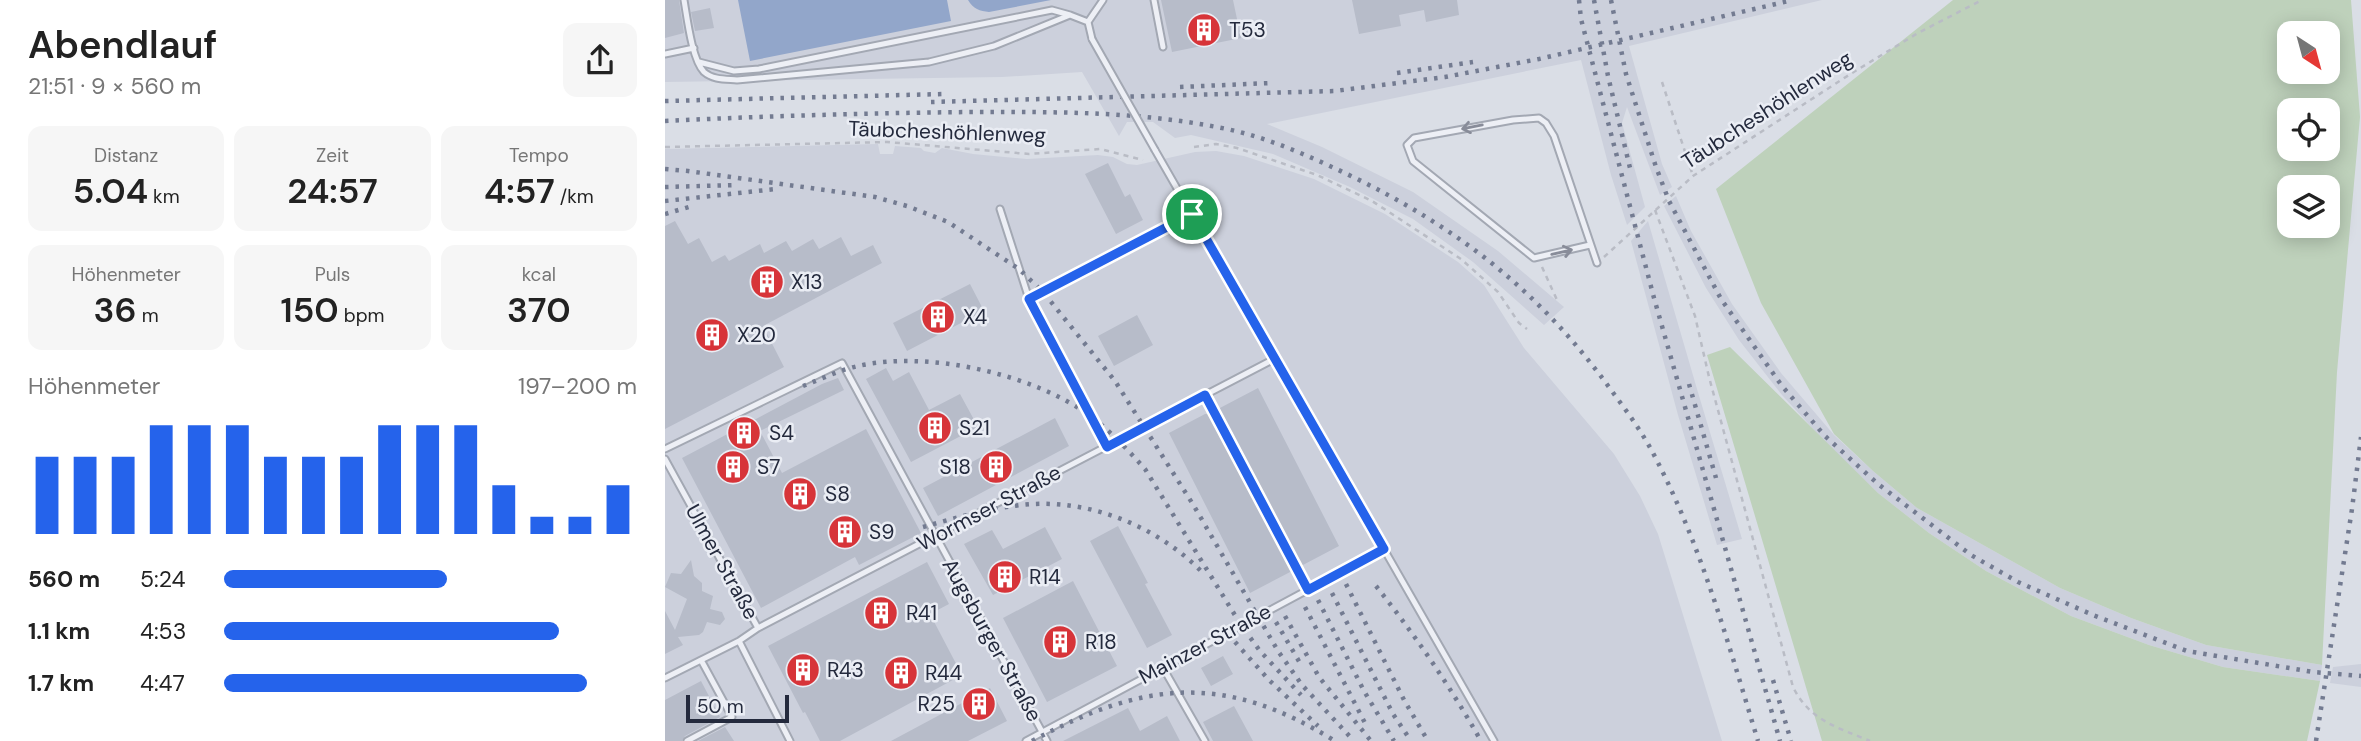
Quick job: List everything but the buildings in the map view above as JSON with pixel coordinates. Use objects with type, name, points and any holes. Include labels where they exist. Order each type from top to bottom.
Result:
[{"type":"lane","points":[[684,0],[694,48],[704,72],[717,79],[737,80],[929,62],[994,46],[1070,15]]},
{"type":"lane","points":[[1103,0],[1088,22],[1091,39],[1494,741]]},
{"type":"lane","points":[[1154,0],[1163,47]]},
{"type":"lane","points":[[698,62],[734,71],[759,69],[1052,10],[1088,22]]},
{"type":"lane","points":[[665,54],[694,48]]},
{"type":"lane","points":[[1590,245],[1534,258],[1413,161],[1406,145],[1414,138],[1513,120],[1539,118],[1555,136],[1597,263]]},
{"type":"lane","points":[[1000,209],[1029,299],[1107,447]]},
{"type":"lane","points":[[1029,299],[1192,214]]},
{"type":"lane","name":"Wormser Straße","points":[[665,678],[1276,358]]},
{"type":"lane","name":"Augsburger Straße","points":[[665,449],[842,363],[1047,741]]},
{"type":"lane","points":[[1205,395],[1308,590]]},
{"type":"lane","name":"Ulmer Straße","points":[[665,459],[758,628]]},
{"type":"lane","name":"Mainzer Straße","points":[[1026,741],[1384,549]]},
{"type":"lane","points":[[739,641],[790,741]]},
{"type":"lane","points":[[687,741],[731,717],[701,660]]},
{"type":"lane","points":[[1163,666],[1205,741]]},
{"type":"path","points":[[1970,0],[1971,5]]},
{"type":"path","name":"Täubcheshöhlenweg","points":[[1597,263],[1693,176],[1852,73],[1918,33],[1982,0]]},
{"type":"path","points":[[1662,82],[1693,176]]},
{"type":"path","name":"Täubcheshöhlenweg","points":[[665,147],[887,142],[1028,155],[1100,149],[1143,160]]},
{"type":"path","points":[[1194,147],[1216,144],[1237,148],[1317,175],[1372,201],[1461,259],[1498,292],[1519,323],[1527,329]]},
{"type":"path","points":[[1655,210],[1695,316],[1793,687],[1801,704],[1821,720],[1870,741]]},
{"type":"path","points":[[1538,257],[1557,300]]},
{"type":"shaded area","points":[[665,0],[1822,0],[1629,46],[1662,164],[1672,187],[1660,195],[1627,107],[1622,123],[1645,207],[1627,225],[1581,60],[1267,124],[1322,147],[1413,192],[1498,251],[1564,307],[1544,325],[1473,262],[1413,219],[1350,187],[1273,154],[1191,135],[1175,138],[1153,122],[1127,122],[1119,136],[1082,72],[1002,77],[665,82]]},
{"type":"shaded area","points":[[878,144],[880,154],[893,154],[895,146],[921,148],[935,153],[942,148],[1027,159],[1098,155],[1137,165],[1195,152],[1216,151],[1244,156],[1314,179],[1385,214],[1458,262],[1484,285],[1524,348],[1614,454],[1640,496],[1658,534],[1722,741],[665,741],[665,149]]},
{"type":"shaded area","points":[[1676,196],[1691,231],[1732,304],[1781,373],[1834,435],[1917,508],[2060,588],[2131,618],[2206,645],[2322,665],[2320,681],[2223,667],[2149,645],[2071,616],[1986,571],[1929,533],[1878,493],[1827,444],[1782,395],[1739,340],[1706,288],[1664,206]]},
{"type":"shaded area","points":[[1648,221],[1742,539],[1717,545],[1678,415],[1631,241]]},
{"type":"shaded area","points":[[2361,664],[2361,687],[2330,683],[2333,667]]},
{"type":"green space","points":[[1953,0],[2351,0],[2360,117],[2337,372],[2322,665],[2206,645],[2131,618],[2060,588],[1917,508],[1834,434],[1761,303],[1716,189]]},
{"type":"green space","points":[[1730,347],[1878,493],[1929,533],[1986,571],[2071,616],[2149,645],[2223,667],[2320,681],[2307,741],[1822,741],[1707,355]]},
{"type":"water","points":[[738,0],[947,0],[951,21],[750,61]]},
{"type":"water","points":[[968,0],[1051,0],[989,12],[977,9]]},
{"type":"railway","points":[[1579,0],[1581,19],[1654,298],[1780,741]]},
{"type":"railway","points":[[1594,0],[1608,76],[1630,168]]},
{"type":"railway","points":[[1611,0],[1626,74],[1656,167],[1669,201],[1721,299],[1782,386],[1825,436],[1878,484],[1971,555],[2018,582],[2093,615],[2187,651],[2313,672],[2361,676]]},
{"type":"railway","points":[[931,102],[1335,91],[1445,77],[1539,59],[1793,0]]},
{"type":"railway","points":[[1397,73],[1473,62]]},
{"type":"railway","points":[[1180,87],[1271,83]]},
{"type":"railway","points":[[665,101],[943,94]]},
{"type":"railway","points":[[665,121],[972,112],[1069,113],[1163,119],[1227,129],[1273,142],[1333,167],[1388,195],[1461,240],[1527,294],[1586,357],[1635,423],[1670,487],[1699,558],[1758,741]]},
{"type":"railway","points":[[665,169],[875,197],[907,206],[948,222],[1019,269],[1043,292],[1115,381],[1194,506],[1278,651],[1302,685],[1354,741]]},
{"type":"railway","points":[[665,187],[737,185]]},
{"type":"railway","points":[[665,201],[776,189]]},
{"type":"railway","points":[[665,214],[692,206]]},
{"type":"railway","points":[[803,386],[858,366],[916,361],[979,369],[1041,389],[1068,402],[1099,423],[1145,469],[1241,625],[1260,651],[1301,695]]},
{"type":"railway","points":[[1689,384],[1716,478]]},
{"type":"railway","points":[[2316,741],[2361,437]]},
{"type":"railway","points":[[923,527],[978,512],[1020,505],[1057,504],[1081,507],[1104,513],[1148,531],[1187,558],[1204,574]]},
{"type":"railway","points":[[1346,584],[1404,700],[1428,741]]},
{"type":"railway","points":[[1376,586],[1431,661],[1481,741]]},
{"type":"railway","points":[[1332,593],[1393,714],[1411,741]]},
{"type":"railway","points":[[1318,600],[1364,691],[1394,741]]},
{"type":"railway","points":[[1305,607],[1365,723]]},
{"type":"railway","points":[[1285,616],[1319,677],[1371,741]]},
{"type":"railway","points":[[1276,622],[1300,663]]},
{"type":"railway","points":[[1235,642],[1269,680],[1318,726]]},
{"type":"railway","points":[[1773,680],[1791,741]]},
{"type":"railway","points":[[1032,741],[1111,706],[1148,696],[1184,693],[1220,695],[1257,703],[1295,719],[1335,741]]},
{"type":"place","name":"T53","points":[[1204,30]]},
{"type":"place","name":"X13","points":[[767,282]]},
{"type":"place","name":"X4","points":[[938,317]]},
{"type":"place","name":"X20","points":[[712,335]]},
{"type":"place","name":"S21","points":[[935,428]]},
{"type":"place","name":"S4","points":[[744,433]]},
{"type":"place","name":"S7","points":[[733,467]]},
{"type":"place","name":"S18","points":[[996,467]]},
{"type":"place","name":"S8","points":[[800,494]]},
{"type":"place","name":"S9","points":[[845,532]]},
{"type":"place","name":"R14","points":[[1005,577]]},
{"type":"place","name":"R41","points":[[881,613]]},
{"type":"place","name":"R18","points":[[1060,642]]},
{"type":"place","name":"R43","points":[[803,670]]},
{"type":"place","name":"R44","points":[[901,673]]},
{"type":"place","name":"R25","points":[[979,704]]},
{"type":"route","points":[[1192,214],[1384,549],[1308,590],[1205,395],[1107,447],[1029,299],[1192,214]]}]
